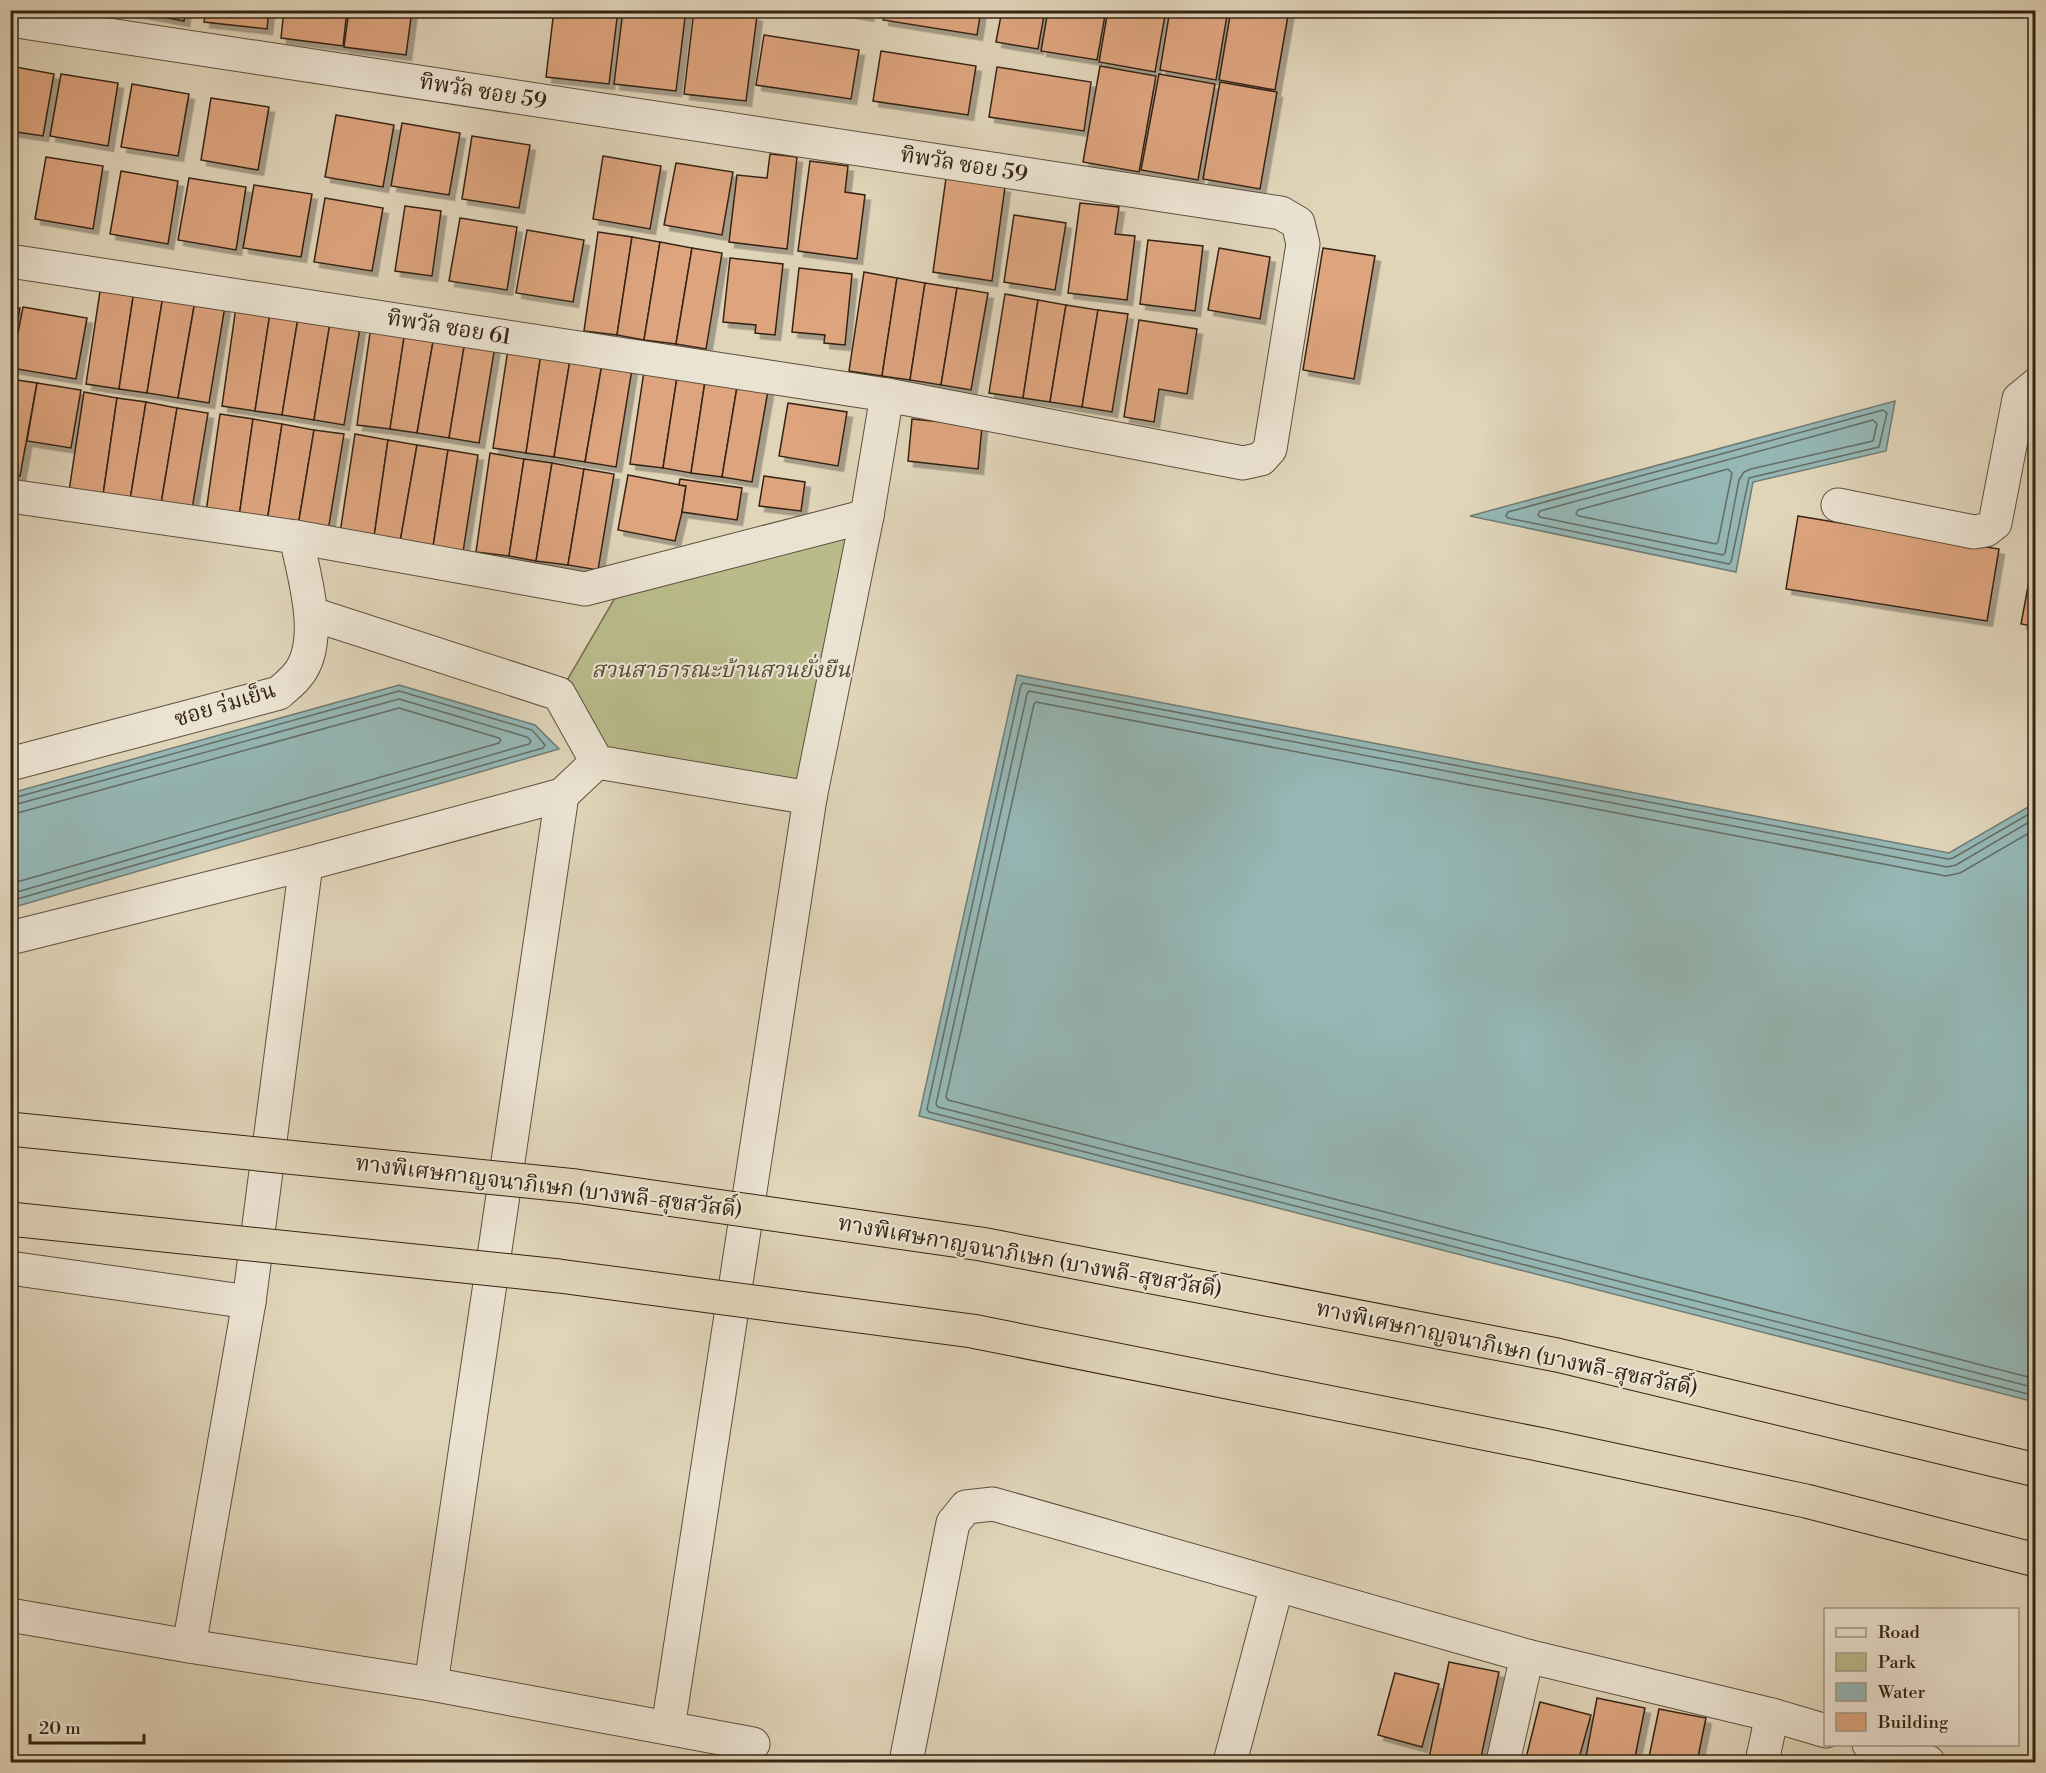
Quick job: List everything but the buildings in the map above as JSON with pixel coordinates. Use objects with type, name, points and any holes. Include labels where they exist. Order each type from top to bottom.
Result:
[{"type":"highway","name":"ทางพิเศษกาญจนาภิเษก (บางพลี-สุขสวัสดิ์)","points":[[10,1129],[576,1186],[981,1244],[1557,1355],[2036,1470]]},
{"type":"highway","points":[[10,1219],[559,1276],[972,1331],[1532,1443],[1806,1501],[2036,1560]]},
{"type":"street","name":"ทิพวัล ซอย 59","points":[[10,20],[1281,213],[1298,223],[1303,244],[1302,255],[1270,448],[1261,459],[1243,462],[887,395]]},
{"type":"street","name":"ทิพวัล ซอย 61","points":[[10,261],[887,395]]},
{"type":"street","points":[[1838,505],[1974,532],[1986,530],[1995,523],[2019,399],[2036,385]]},
{"type":"street","points":[[668,1728],[810,798],[867,516],[887,395]]},
{"type":"street","points":[[10,496],[296,537],[585,589],[867,516]]},
{"type":"street","name":"ซอย ร่มเย็น","points":[[10,764],[279,693],[297,676],[308,655],[312,614],[296,537]]},
{"type":"street","points":[[312,614],[559,694],[597,762]]},
{"type":"street","points":[[597,762],[810,798]]},
{"type":"street","points":[[10,938],[306,864],[562,795],[597,762]]},
{"type":"street","points":[[431,1684],[562,795]]},
{"type":"street","points":[[189,1646],[249,1302],[306,864]]},
{"type":"street","points":[[10,1268],[249,1302]]},
{"type":"street","points":[[909,1762],[953,1523],[966,1507],[993,1504],[1527,1656],[1772,1715],[1824,1730]]},
{"type":"street","points":[[1230,1762],[1277,1585]]},
{"type":"street","points":[[10,1615],[431,1684],[753,1744]]},
{"type":"street","points":[[1503,1762],[1527,1656]]},
{"type":"street","points":[[1762,1762],[1772,1715]]},
{"type":"street","points":[[1876,1746],[1928,1762]]},
{"type":"green space","name":"สวนสาธารณะบ้านสวนยั่งยืน","points":[[867,516],[810,798],[597,762],[559,694],[626,579]]},
{"type":"water","points":[[1895,401],[1886,451],[1753,482],[1736,572],[1470,516]]},
{"type":"water","points":[[1017,675],[1949,853],[2035,803],[2035,1402],[919,1116]]},
{"type":"water","points":[[399,685],[535,725],[559,749],[11,908],[11,793]]}]
